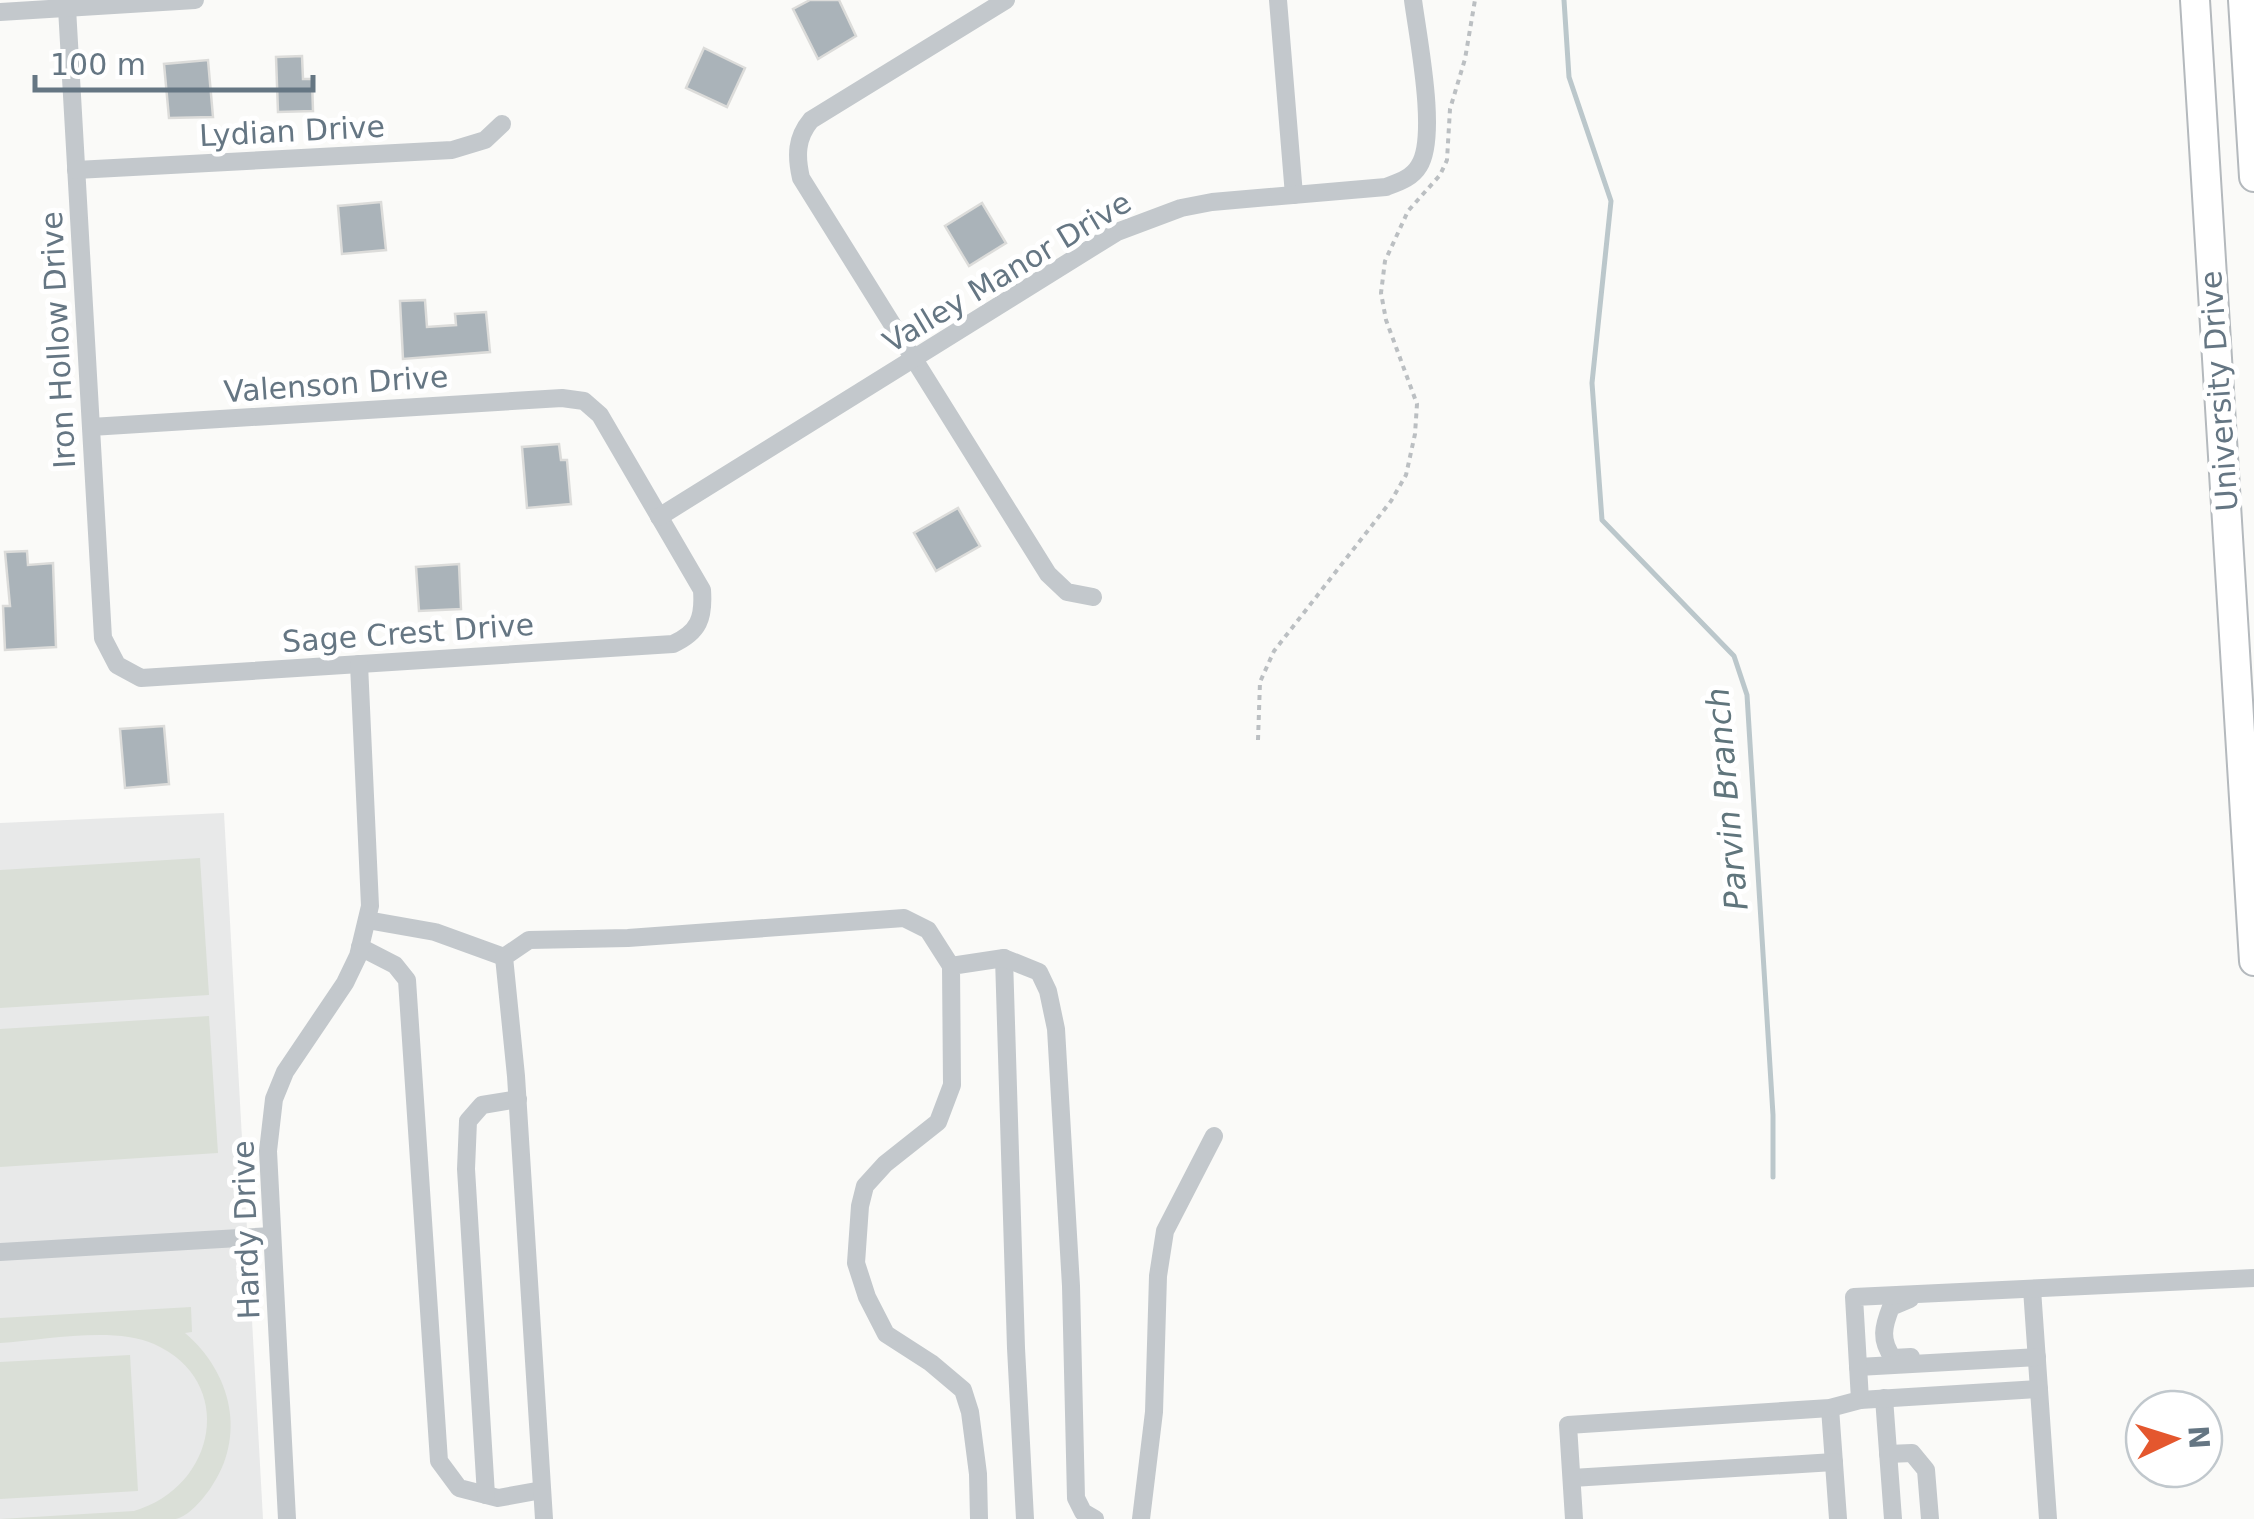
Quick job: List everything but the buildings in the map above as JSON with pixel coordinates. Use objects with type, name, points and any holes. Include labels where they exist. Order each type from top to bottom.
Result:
[{"type":"highway","name":"University Drive","points":[[2195,0],[2254,961]]},
{"type":"highway","points":[[2243,0],[2254,178]]},
{"type":"street","points":[[0,12],[196,0]]},
{"type":"street","points":[[1006,0],[811,120],[802,130],[798,147],[801,178],[1048,574],[1067,592],[1093,597]]},
{"type":"street","points":[[1278,0],[1294,194]]},
{"type":"street","name":"Valley Manor Drive","points":[[659,517],[1117,232],[1181,208],[1212,202],[1386,187],[1404,181],[1417,170],[1429,138],[1413,0]]},
{"type":"street","name":"Iron Hollow Drive","points":[[67,8],[102,638],[117,665]]},
{"type":"street","name":"Lydian Drive","points":[[76,170],[452,150],[485,140],[502,124]]},
{"type":"street","name":"Valenson Drive","points":[[90,427],[542,399],[584,400],[600,416],[659,517]]},
{"type":"street","name":"Sage Crest Drive","points":[[117,665],[141,678],[674,644],[690,637],[700,625],[704,610],[702,590],[659,517]]},
{"type":"street","name":"Hardy Drive","points":[[287,1519],[268,1151],[274,1099],[285,1072],[345,983],[368,920],[371,878],[359,664]]},
{"type":"street","points":[[504,957],[530,940],[628,938],[904,918],[928,930],[951,966],[952,1085],[938,1122],[864,1186],[856,1263],[867,1297],[886,1334],[931,1363],[963,1390],[976,1458],[979,1519]]},
{"type":"street","points":[[368,920],[436,932],[504,957]]},
{"type":"street","points":[[360,947],[395,965],[408,980],[440,1461],[459,1488],[498,1498],[542,1490]]},
{"type":"street","points":[[504,957],[518,1099],[544,1519]]},
{"type":"street","points":[[951,966],[1004,958],[1039,972],[1048,991],[1056,1029],[1071,1286],[1076,1498],[1083,1512],[1094,1519]]},
{"type":"street","points":[[1004,958],[1025,1519]]},
{"type":"street","points":[[486,1495],[466,1169],[468,1121],[482,1105],[518,1099]]},
{"type":"street","points":[[1141,1519],[1154,1412],[1157,1292],[1165,1230],[1214,1136]]},
{"type":"street","points":[[0,1252],[272,1236]]},
{"type":"street","points":[[1860,1400],[1854,1298],[2254,1278]]},
{"type":"street","points":[[2032,1288],[2048,1519]]},
{"type":"street","points":[[1925,1294],[1890,1307],[1883,1328],[1885,1346],[1893,1358],[1926,1356],[1938,1363]]},
{"type":"street","points":[[1858,1367],[2037,1357]]},
{"type":"street","points":[[1574,1519],[1568,1425],[1830,1408],[1860,1400],[2039,1389]]},
{"type":"street","points":[[1884,1398],[1892,1519]]},
{"type":"street","points":[[1823,1519],[1838,1519],[1830,1408]]},
{"type":"street","points":[[1888,1454],[1912,1453],[1926,1470],[1930,1519]]},
{"type":"street","points":[[1572,1478],[1834,1462]]},
{"type":"path","points":[[1258,740],[1260,682],[1274,650],[1406,475],[1417,404],[1386,320],[1381,293],[1385,261],[1408,211],[1440,176],[1447,160],[1450,109],[1465,59],[1475,0]]},
{"type":"shaded area","points":[[224,813],[263,1519],[0,1519],[0,823]]},
{"type":"shaded area","points":[[200,858],[209,995],[0,1008],[0,870]]},
{"type":"shaded area","points":[[209,1016],[218,1153],[0,1167],[0,1029]]},
{"type":"shaded area","points":[[191,1307],[192,1332],[185,1333],[214,1367],[229,1406],[231,1427],[221,1469],[199,1503],[176,1519],[0,1519],[134,1511],[162,1498],[184,1480],[199,1457],[206,1432],[206,1407],[198,1382],[180,1361],[154,1344],[99,1335],[0,1343],[0,1318]]},
{"type":"shaded area","points":[[130,1355],[138,1491],[0,1499],[0,1362]]},
{"type":"waterway","name":"Parvin Branch","points":[[1564,0],[1569,77],[1611,201],[1592,383],[1602,520],[1734,656],[1747,695],[1773,1115],[1773,1177]]}]
